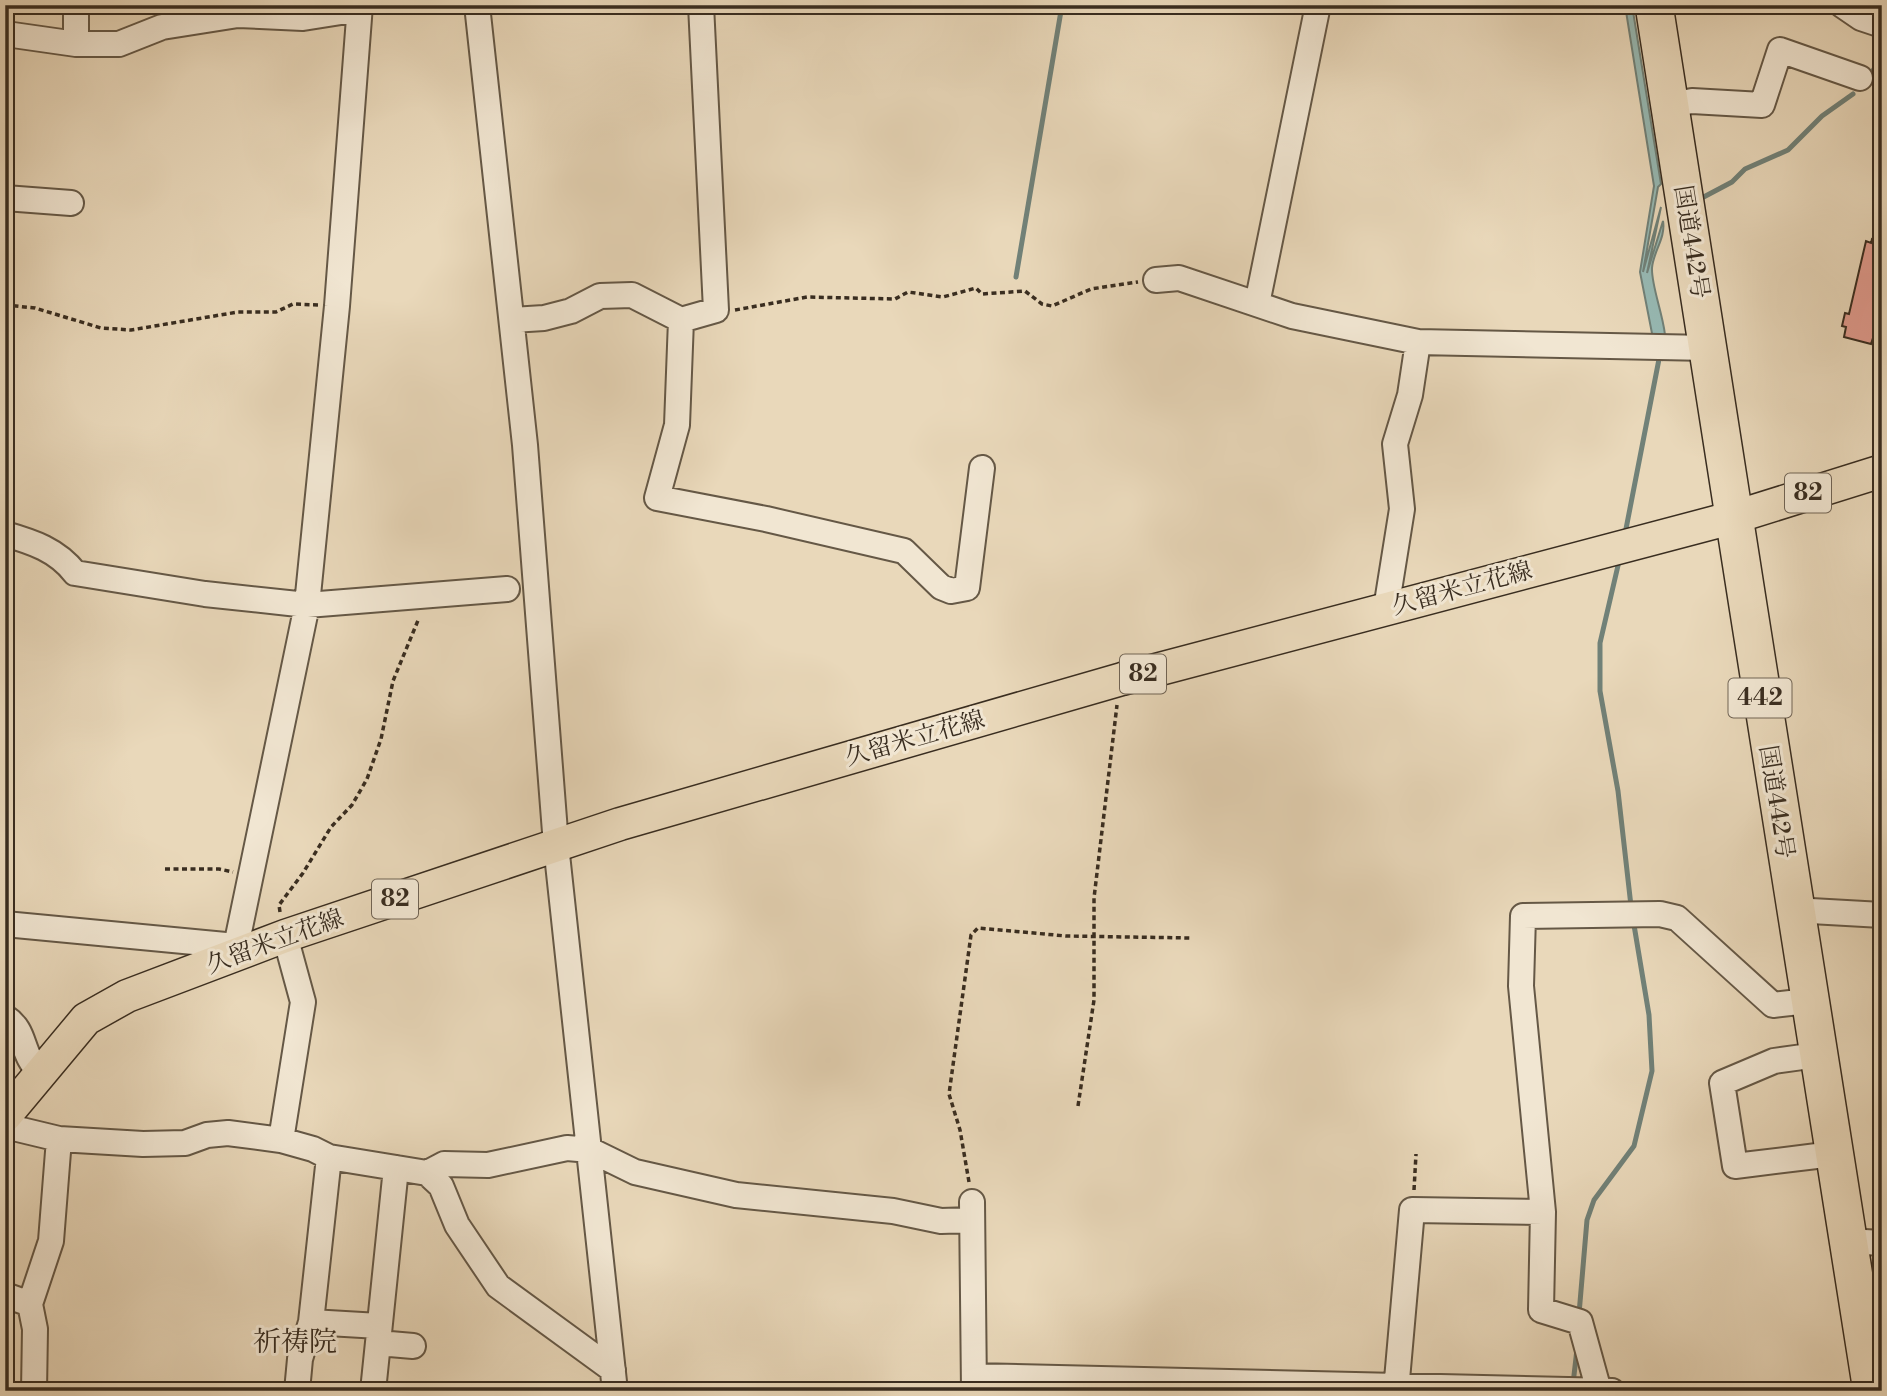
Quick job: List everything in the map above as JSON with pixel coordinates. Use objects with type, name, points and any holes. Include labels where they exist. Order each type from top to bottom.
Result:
[{"type":"highway","name":"国道442号","points":[[1654,5],[1833,1154],[1865,1242],[1872,1391]]},
{"type":"main road","name":"久留米立花線","points":[[5,1116],[86,1019],[127,996],[235,951],[634,820],[1122,679],[1735,517],[1882,471]]},
{"type":"street","points":[[76,5],[76,44]]},
{"type":"street","points":[[477,5],[538,586],[556,845],[614,1380]]},
{"type":"street","points":[[512,320],[557,315],[600,296],[632,295],[681,320],[716,310],[702,5]]},
{"type":"street","points":[[1257,304],[1318,5]]},
{"type":"street","points":[[1842,5],[1861,18],[1882,25]]},
{"type":"street","points":[[5,924],[235,951],[307,605],[337,306],[360,7],[303,18],[238,15],[162,27],[119,44],[76,44],[6,34]]},
{"type":"street","points":[[5,23],[5,47]]},
{"type":"street","points":[[1670,105],[1692,101],[1762,106],[1780,50],[1860,78]]},
{"type":"street","points":[[5,198],[71,204]]},
{"type":"street","points":[[1156,280],[1179,278],[1292,316],[1418,342],[1708,348]]},
{"type":"street","points":[[681,320],[677,425],[657,498],[766,519],[904,551],[941,587],[974,594],[982,468]]},
{"type":"street","points":[[1387,610],[1402,509],[1395,444],[1410,395],[1418,342]]},
{"type":"street","points":[[5,534],[37,543],[64,559],[75,572],[205,594],[307,605],[507,589]]},
{"type":"street","points":[[1793,910],[1882,915]]},
{"type":"street","points":[[427,1173],[444,1164],[488,1165],[567,1148],[590,1150],[635,1172],[736,1195],[893,1211],[941,1221],[972,1211],[974,1384],[1603,1390],[1580,1322],[1541,1310],[1543,1212],[1521,986],[1523,916],[1660,915],[1677,918],[1773,1005],[1808,1001]]},
{"type":"street","points":[[281,1140],[303,1002],[285,936]]},
{"type":"street","points":[[5,1017],[17,1025],[29,1062],[41,1073]]},
{"type":"street","points":[[1817,1055],[1774,1061],[1722,1083],[1735,1166],[1833,1154]]},
{"type":"street","points":[[5,1126],[59,1139],[175,1143],[228,1133],[281,1140],[313,1149],[329,1157],[427,1173],[441,1186],[457,1225],[498,1286],[614,1380]]},
{"type":"street","points":[[34,1391],[36,1329],[30,1304],[51,1241],[59,1139]]},
{"type":"street","points":[[297,1391],[300,1359],[311,1322],[329,1157]]},
{"type":"street","points":[[373,1391],[396,1168]]},
{"type":"street","points":[[1396,1388],[1412,1210],[1543,1212]]},
{"type":"street","points":[[5,1295],[30,1304]]},
{"type":"street","points":[[311,1322],[379,1334],[413,1346]]},
{"type":"path","points":[[716,310],[728,311],[807,297],[895,299],[908,292],[943,297],[976,288],[982,294],[1025,291],[1042,303],[1052,306],[1091,289],[1156,280]]},
{"type":"path","points":[[5,304],[35,308],[101,328],[131,330],[238,312],[276,312],[293,304],[337,306]]},
{"type":"path","points":[[285,936],[279,905],[303,873],[331,827],[352,805],[367,779],[381,738],[393,681],[426,596]]},
{"type":"path","points":[[1078,1106],[1094,1000],[1094,898],[1113,729],[1122,679]]},
{"type":"path","points":[[165,869],[219,869],[251,877]]},
{"type":"path","points":[[972,1211],[960,1130],[949,1094],[971,935],[978,928],[1096,937],[1191,938]]},
{"type":"path","points":[[1412,1210],[1416,1154]]},
{"type":"water","points":[[1625,5],[1632,5],[1661,184],[1658,187],[1643,272],[1661,207],[1647,273],[1663,221],[1663,233],[1652,268],[1664,327],[1665,350],[1662,360],[1657,359],[1640,272],[1654,186]]},
{"type":"building","points":[[1872,239],[1877,241],[1876,246],[1882,248],[1882,340],[1873,338],[1871,344],[1844,337],[1846,327],[1842,326],[1845,313],[1849,314],[1866,241],[1871,243]]},
{"type":"waterway","points":[[1016,277],[1062,5]]},
{"type":"waterway","points":[[1869,77],[1882,56]]},
{"type":"waterway","points":[[1698,200],[1732,182],[1745,169],[1788,150],[1822,116],[1853,94]]},
{"type":"waterway","points":[[1625,534],[1660,354]]},
{"type":"waterway","points":[[1620,557],[1600,643],[1600,691],[1618,791],[1631,906]]},
{"type":"waterway","points":[[1579,1314],[1587,1220],[1594,1200],[1634,1146],[1652,1071],[1649,1015],[1633,919]]},
{"type":"waterway","points":[[1573,1384],[1577,1349]]},
{"type":"district","name":"祈祷院","points":[[295,1342]]}]
